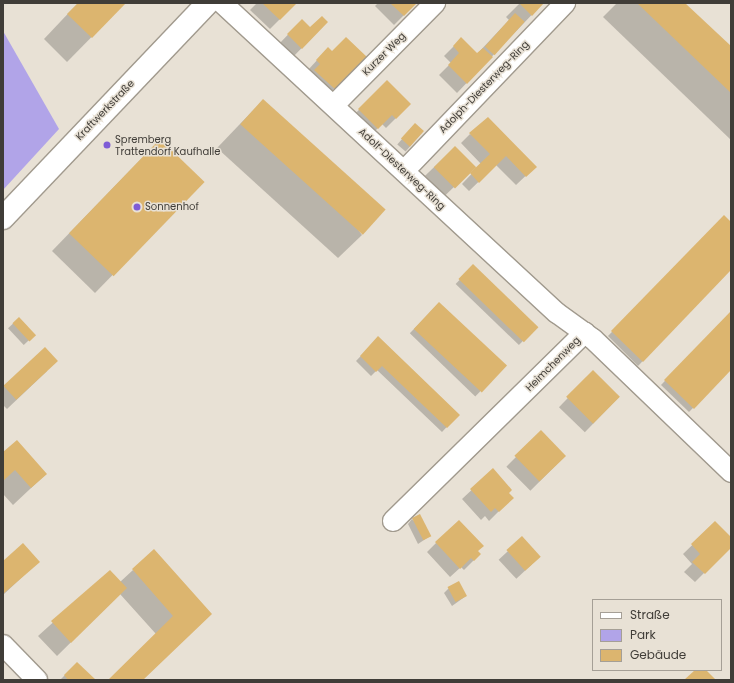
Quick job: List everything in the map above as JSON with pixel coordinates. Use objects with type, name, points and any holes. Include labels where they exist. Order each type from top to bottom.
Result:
[{"type":"main road","name":"Kraftwerkstraße","points":[[3,218],[208,3]]},
{"type":"street","name":"Adolf-Diesterweg-Ring","points":[[222,3],[334,105],[557,314],[585,332]]},
{"type":"street","name":"Kurzer Weg","points":[[334,105],[435,3]]},
{"type":"street","name":"Adolph-Diesterweg-Ring","points":[[404,171],[565,3]]},
{"type":"street","name":"Heimchenweg","points":[[393,521],[585,332],[731,472]]},
{"type":"street","points":[[3,645],[37,680]]},
{"type":"green space","points":[[3,31],[59,129],[3,190]]},
{"type":"building","points":[[78,3],[126,3],[92,38],[67,14]]},
{"type":"building","points":[[262,3],[297,3],[280,20]]},
{"type":"building","points":[[390,3],[417,3],[404,16]]},
{"type":"building","points":[[519,3],[544,3],[532,16]]},
{"type":"building","points":[[637,3],[685,3],[731,46],[731,93]]},
{"type":"building","points":[[515,13],[525,22],[495,55],[485,46]]},
{"type":"building","points":[[322,16],[328,22],[302,49],[287,34],[302,19],[310,27]]},
{"type":"building","points":[[346,37],[367,57],[336,90],[314,70],[320,64],[316,60],[328,47],[332,51]]},
{"type":"building","points":[[461,37],[477,53],[483,48],[493,57],[467,84],[448,65],[459,53],[453,46]]},
{"type":"building","points":[[387,80],[411,104],[396,119],[392,115],[378,129],[358,109]]},
{"type":"building","points":[[263,99],[386,209],[363,235],[240,124]]},
{"type":"building","points":[[488,117],[537,167],[526,177],[506,156],[479,183],[470,173],[490,154],[469,133]]},
{"type":"building","points":[[415,123],[424,131],[410,147],[401,139]]},
{"type":"building","name":"Sonnenhof","points":[[160,139],[205,182],[114,276],[69,233]]},
{"type":"building","points":[[455,146],[476,167],[455,188],[434,167]]},
{"type":"building","points":[[724,215],[731,222],[731,270],[643,362],[611,331]]},
{"type":"building","points":[[473,264],[538,327],[524,342],[458,279]]},
{"type":"building","points":[[439,302],[507,365],[482,392],[414,329]]},
{"type":"building","points":[[731,311],[731,370],[694,409],[664,380]]},
{"type":"building","points":[[19,317],[36,335],[29,341],[12,323]]},
{"type":"building","points":[[378,336],[460,415],[447,428],[382,366],[376,372],[360,356]]},
{"type":"building","points":[[45,347],[58,361],[16,400],[3,386]]},
{"type":"building","points":[[593,370],[620,397],[593,424],[566,397]]},
{"type":"building","points":[[541,430],[566,456],[539,482],[514,456]]},
{"type":"building","points":[[17,440],[47,474],[31,488],[15,470],[3,481],[3,452]]},
{"type":"building","points":[[493,468],[512,490],[509,493],[514,498],[499,512],[495,508],[491,512],[470,489]]},
{"type":"building","points":[[420,514],[431,536],[423,540],[412,518]]},
{"type":"building","points":[[459,520],[484,546],[478,551],[481,554],[474,561],[471,558],[460,569],[435,542]]},
{"type":"building","points":[[715,521],[731,537],[731,548],[705,574],[692,562],[700,554],[691,544]]},
{"type":"building","points":[[522,536],[541,557],[525,571],[506,550]]},
{"type":"building","points":[[23,543],[40,562],[3,594],[3,561]]},
{"type":"building","points":[[154,549],[212,614],[143,680],[108,680],[173,616],[132,569]]},
{"type":"building","points":[[110,570],[127,588],[71,643],[51,621]]},
{"type":"building","points":[[459,581],[467,596],[456,602],[448,587]]},
{"type":"building","points":[[77,662],[96,680],[68,680],[64,675]]},
{"type":"building","points":[[694,671],[707,671],[716,680],[684,680]]},
{"type":"place","name":"Spremberg Trattendorf Kaufhalle","points":[[107,145]]},
{"type":"place","name":"Sonnenhof","points":[[137,207]]}]
